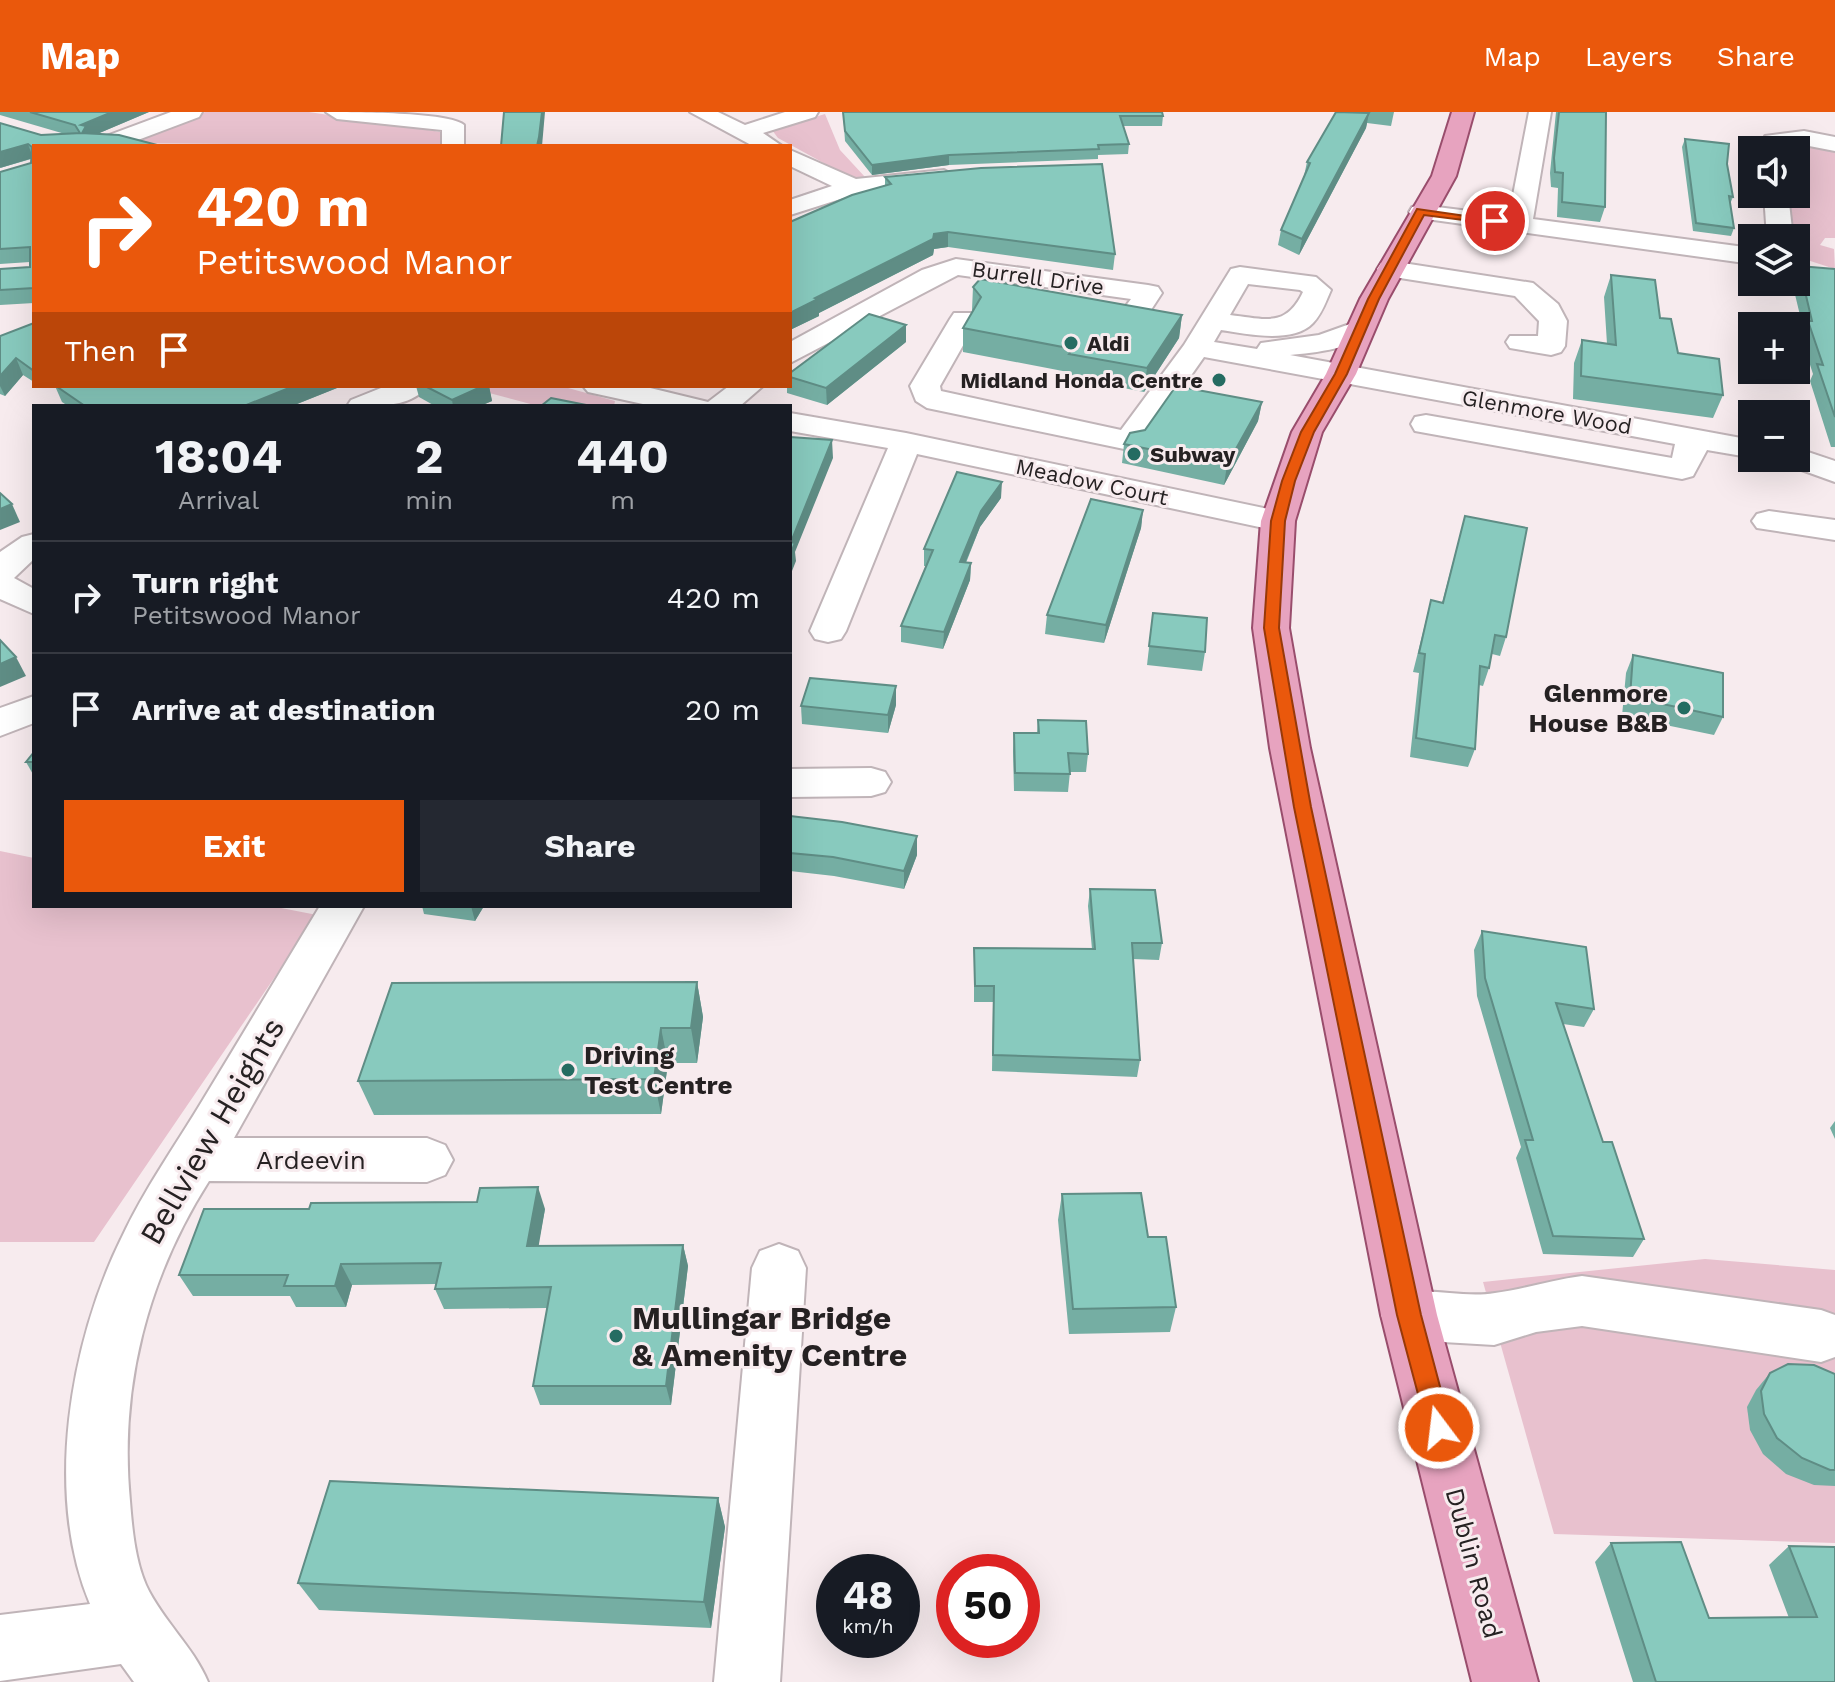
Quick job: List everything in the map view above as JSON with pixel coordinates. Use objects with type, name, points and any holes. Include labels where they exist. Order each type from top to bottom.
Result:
[{"type":"main road","name":"Dublin Road","points":[[1463,112],[1444,176],[1390,269],[1341,374],[1307,432],[1278,521],[1271,628],[1290,748],[1409,1315],[1505,1682]]},
{"type":"street","points":[[106,144],[191,112]]},
{"type":"street","points":[[337,112],[458,128]]},
{"type":"street","points":[[701,112],[767,144]]},
{"type":"street","points":[[745,132],[807,112]]},
{"type":"street","points":[[1520,224],[1540,112]]},
{"type":"street","points":[[1810,139],[1835,144]]},
{"type":"street","points":[[792,158],[853,187]]},
{"type":"street","points":[[792,207],[853,187],[971,174]]},
{"type":"street","points":[[1421,212],[1738,254]]},
{"type":"street","name":"Burrell Drive","points":[[792,353],[931,276],[956,267],[1148,293],[1139,307]]},
{"type":"street","points":[[1390,269],[1523,289],[1548,310],[1553,321],[1551,346],[1520,342]]},
{"type":"street","points":[[964,319],[925,386],[927,395],[938,402],[1129,441],[1178,388],[1213,321]]},
{"type":"street","points":[[1234,354],[1324,343],[1361,328]]},
{"type":"street","name":"Glenmore Wood","points":[[1197,347],[1738,447]]},
{"type":"street","points":[[1178,388],[1198,379],[1228,377],[1267,384]]},
{"type":"street","points":[[367,404],[407,388]]},
{"type":"street","points":[[604,388],[651,403]]},
{"type":"street","points":[[724,404],[745,388]]},
{"type":"street","name":"Meadow Court","points":[[792,422],[906,442],[1278,521]]},
{"type":"street","points":[[1426,424],[1682,469],[1691,452],[1691,439]]},
{"type":"street","points":[[828,631],[906,442]]},
{"type":"street","points":[[1810,462],[1835,472]]},
{"type":"street","points":[[1769,521],[1835,530]]},
{"type":"street","points":[[0,572],[13,558],[32,545]]},
{"type":"street","points":[[0,585],[32,602]]},
{"type":"street","points":[[0,723],[32,709]]},
{"type":"street","points":[[792,783],[871,782]]},
{"type":"street","name":"Bellview Heights","points":[[175,1682],[135,1630],[112,1580],[97,1499],[97,1413],[127,1286],[171,1191],[195,1159],[341,908]]},
{"type":"street","name":"Ardeevin","points":[[195,1159],[427,1160]]},
{"type":"street","points":[[747,1682],[779,1268]]},
{"type":"street","points":[[1409,1315],[1494,1319],[1536,1307],[1582,1301],[1821,1336]]},
{"type":"street","points":[[0,1648],[135,1630]]},
{"type":"shaded area","points":[[205,112],[309,112],[441,132],[442,144],[228,144],[121,143]]},
{"type":"shaded area","points":[[825,114],[840,150],[865,177],[851,178],[778,138],[772,130]]},
{"type":"shaded area","points":[[1810,144],[1835,151],[1835,238],[1825,238],[1820,245],[1834,249],[1835,269],[1810,261],[1810,224],[1793,224],[1790,208],[1810,208]]},
{"type":"shaded area","points":[[470,388],[568,388],[615,401],[614,404],[530,404]]},
{"type":"shaded area","points":[[0,851],[32,858],[32,908],[281,908],[317,915],[94,1242],[0,1242]]},
{"type":"shaded area","points":[[1705,1259],[1835,1270],[1835,1543],[1554,1534],[1483,1282]]},
{"type":"building","points":[[30,112],[112,112],[81,125],[86,126],[82,133],[119,135],[153,144],[32,144],[32,147],[28,144],[0,152],[0,123],[41,135],[80,133],[75,125]]},
{"type":"building","points":[[504,112],[542,112],[537,144],[501,144]]},
{"type":"building","points":[[843,112],[1162,112],[1163,116],[1120,116],[1129,144],[1098,145],[1099,149],[949,155],[872,165],[845,131]]},
{"type":"building","points":[[1336,112],[1369,113],[1302,239],[1281,230],[1310,163],[1307,162]]},
{"type":"building","points":[[1559,112],[1606,112],[1605,207],[1562,202],[1563,173],[1555,172],[1554,158]]},
{"type":"building","points":[[1685,139],[1729,144],[1727,164],[1734,228],[1696,223]]},
{"type":"building","points":[[32,147],[32,288],[0,290],[0,269],[30,267],[30,247],[0,249],[0,172],[31,163]]},
{"type":"building","points":[[1102,164],[1115,254],[948,232],[934,234],[933,239],[792,312],[792,221],[852,195],[891,184],[885,177],[981,168]]},
{"type":"building","points":[[1810,267],[1835,269],[1835,417],[1817,364],[1823,365],[1810,327],[1806,296],[1810,296]]},
{"type":"building","points":[[1611,275],[1655,280],[1660,318],[1671,319],[1678,353],[1719,359],[1723,395],[1581,376],[1582,340],[1616,345]]},
{"type":"building","points":[[980,279],[1182,315],[1147,368],[1069,354],[1073,349],[963,328],[981,297],[973,287]]},
{"type":"building","points":[[869,314],[906,325],[826,388],[792,378],[792,372]]},
{"type":"building","points":[[32,324],[32,370],[16,358],[0,376],[0,336]]},
{"type":"building","points":[[1176,386],[1262,402],[1227,465],[1124,444],[1130,433],[1145,430]]},
{"type":"building","points":[[59,388],[289,388],[249,404],[82,404]]},
{"type":"building","points":[[429,388],[479,388],[452,400]]},
{"type":"building","points":[[551,398],[581,404],[544,404]]},
{"type":"building","points":[[792,437],[832,440],[792,540]]},
{"type":"building","points":[[957,472],[1002,482],[981,511],[960,562],[971,563],[944,632],[901,626],[933,550],[924,549]]},
{"type":"building","points":[[0,493],[12,504],[0,509]]},
{"type":"building","points":[[1091,499],[1143,510],[1106,625],[1047,615]]},
{"type":"building","points":[[1465,516],[1527,528],[1506,637],[1495,635],[1489,668],[1480,666],[1475,749],[1416,738],[1425,654],[1419,653],[1431,600],[1443,603]]},
{"type":"building","points":[[1153,613],[1207,618],[1205,652],[1149,646]]},
{"type":"building","points":[[0,640],[16,657],[0,664]]},
{"type":"building","points":[[1633,655],[1723,673],[1723,717],[1630,697]]},
{"type":"building","points":[[810,678],[896,686],[888,715],[801,706]]},
{"type":"building","points":[[1038,720],[1086,721],[1088,754],[1068,753],[1070,774],[1015,773],[1014,733],[1039,733]]},
{"type":"building","points":[[792,816],[917,836],[904,871],[833,857],[792,853]]},
{"type":"building","points":[[1090,889],[1155,890],[1162,943],[1132,943],[1140,1060],[993,1055],[994,986],[975,986],[974,948],[1095,949]]},
{"type":"building","points":[[1482,931],[1586,947],[1594,1009],[1556,1003],[1603,1142],[1612,1142],[1644,1239],[1553,1236],[1525,1140],[1533,1140],[1485,978]]},
{"type":"building","points":[[697,982],[691,1028],[661,1028],[654,1079],[358,1081],[392,983]]},
{"type":"building","points":[[538,1187],[527,1246],[683,1245],[666,1386],[533,1386],[551,1287],[435,1289],[441,1263],[341,1264],[335,1286],[284,1286],[288,1275],[179,1275],[204,1209],[309,1209],[311,1203],[477,1202],[480,1188]]},
{"type":"building","points":[[1141,1193],[1148,1237],[1166,1237],[1176,1307],[1073,1309],[1062,1194]]},
{"type":"building","points":[[1788,1364],[1814,1365],[1835,1374],[1835,1470],[1802,1458],[1777,1438],[1764,1414],[1761,1391],[1770,1373]]},
{"type":"building","points":[[330,1481],[718,1498],[704,1602],[298,1583]]},
{"type":"building","points":[[1681,1542],[1709,1618],[1817,1617],[1789,1546],[1835,1547],[1835,1682],[1656,1682],[1611,1543]]},
{"type":"place","name":"Aldi","points":[[1071,343]]},
{"type":"place","name":"Midland Honda Centre","points":[[1219,380]]},
{"type":"place","name":"Subway","points":[[1134,454]]},
{"type":"place","name":"Glenmore House B&B","points":[[1684,708]]},
{"type":"place","name":"Driving Test Centre","points":[[568,1070]]},
{"type":"place","name":"Mullingar Bridge & Amenity Centre","points":[[616,1336]]},
{"type":"route","points":[[1439,1428],[1409,1315],[1302,807],[1271,628],[1278,521],[1289,481],[1307,432],[1341,374],[1374,299],[1421,212],[1495,221]]}]
